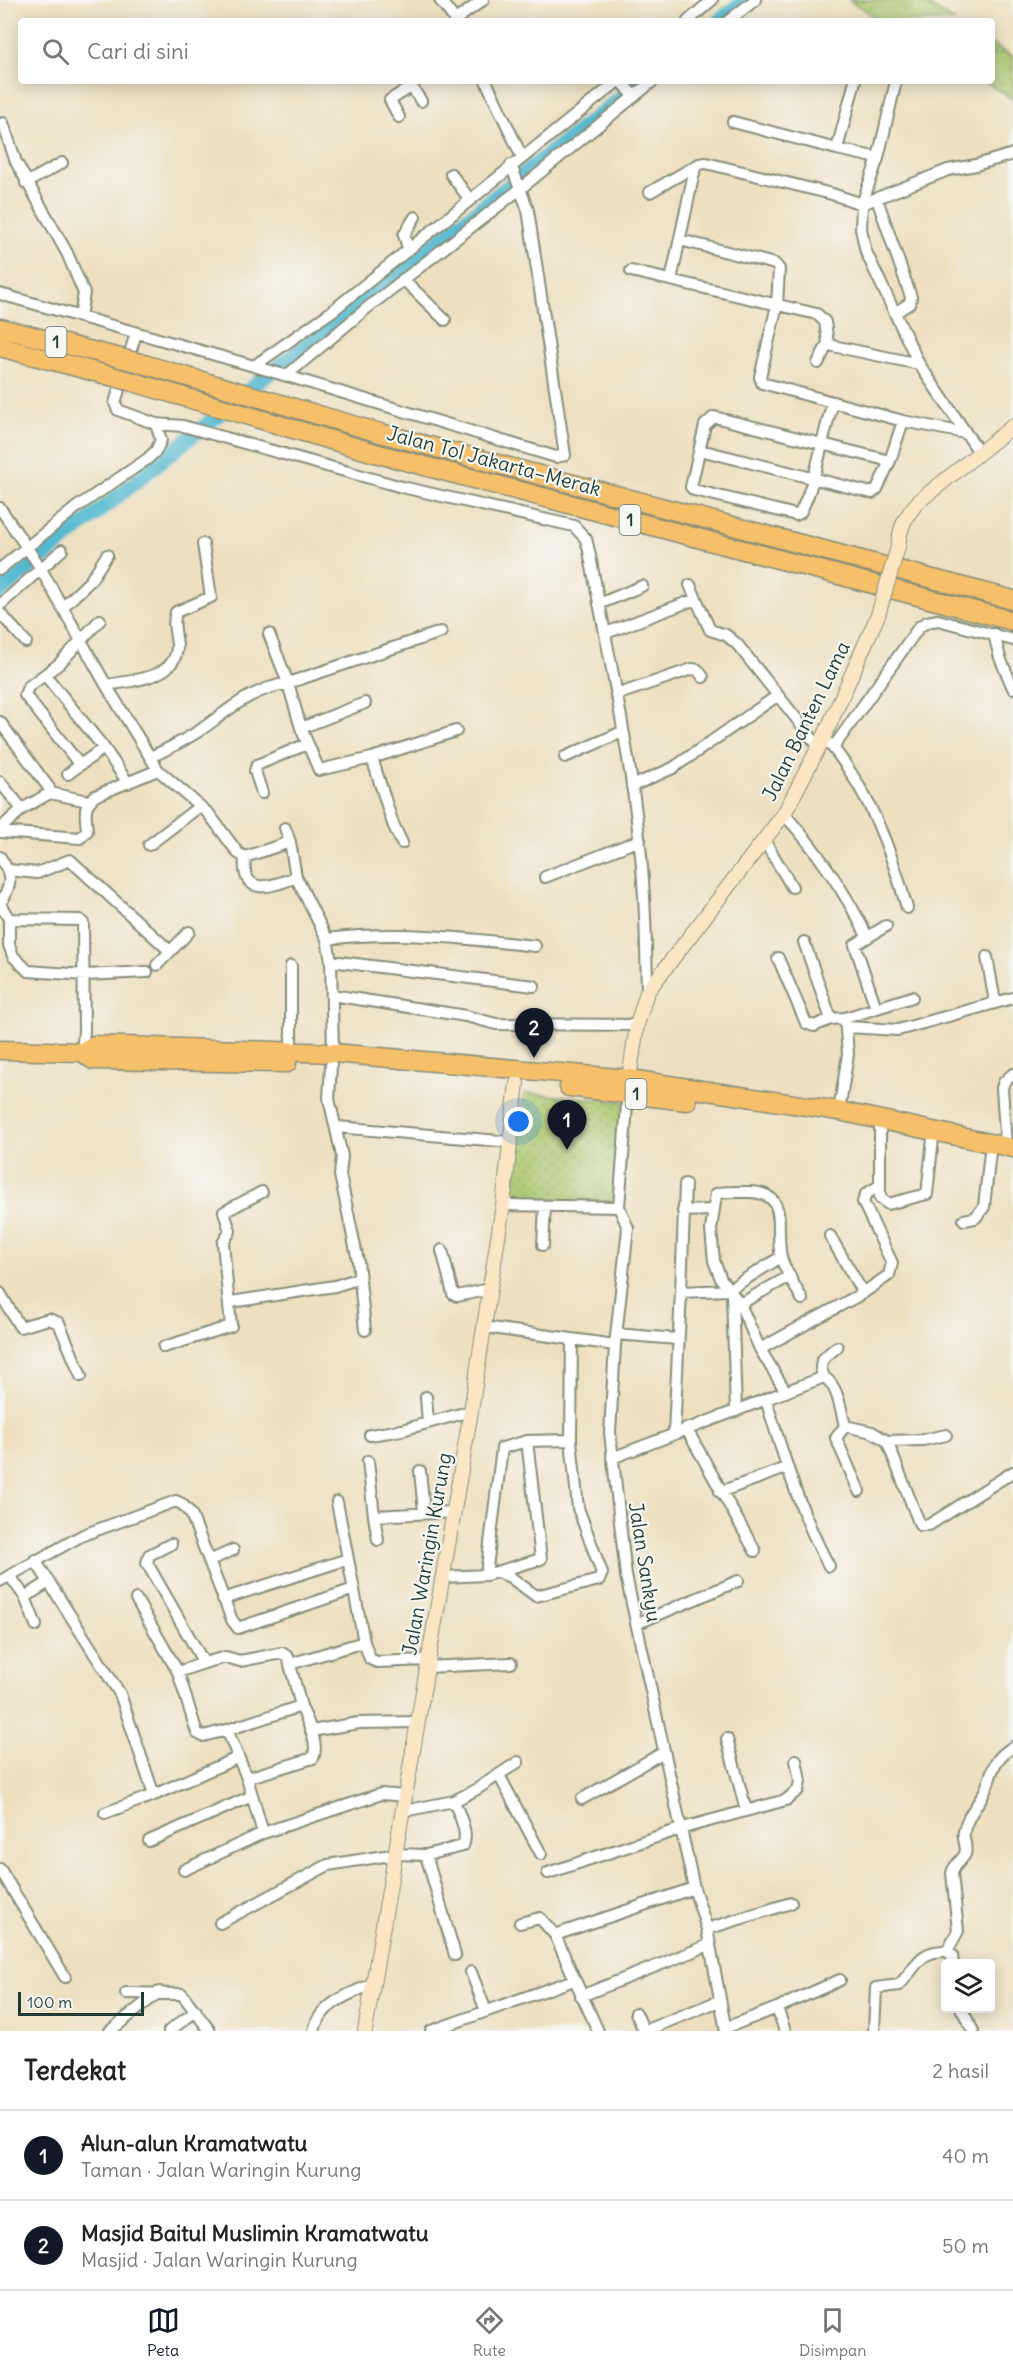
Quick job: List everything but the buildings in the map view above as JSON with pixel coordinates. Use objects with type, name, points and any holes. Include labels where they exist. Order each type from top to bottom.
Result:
[{"type":"highway","name":"Jalan Tol Jakarta–Merak","points":[[0,328],[140,363],[380,433],[1013,600]]},
{"type":"highway","name":"Jalan Tol Jakarta–Merak","points":[[0,347],[248,414],[375,453],[1013,621]]},
{"type":"highway","name":"1","points":[[0,1050],[82,1052],[94,1045],[291,1051],[332,1059],[517,1083],[629,1086],[1005,1151]]},
{"type":"highway","name":"1","points":[[82,1052],[93,1060],[332,1059],[629,1086],[839,1111],[1005,1151]]},
{"type":"street","points":[[440,0],[453,18]]},
{"type":"street","points":[[459,18],[483,0]]},
{"type":"street","points":[[691,18],[712,0]]},
{"type":"street","points":[[732,18],[754,0]]},
{"type":"street","points":[[399,117],[390,100],[409,84]]},
{"type":"street","points":[[411,84],[421,101]]},
{"type":"street","points":[[487,84],[522,157]]},
{"type":"street","points":[[837,149],[854,84]]},
{"type":"street","points":[[895,84],[878,158],[862,204],[861,229],[866,252],[919,364],[979,452]]},
{"type":"street","points":[[0,294],[283,374],[556,457],[565,455],[528,210],[515,176],[522,157],[625,87]]},
{"type":"street","points":[[283,374],[403,279],[515,176],[625,87]]},
{"type":"street","points":[[733,122],[878,158]]},
{"type":"street","points":[[3,123],[16,162],[26,183],[67,253],[84,293],[80,317]]},
{"type":"street","points":[[650,192],[706,163],[832,194],[862,204],[948,170],[976,165],[1013,154]]},
{"type":"street","points":[[26,183],[62,163]]},
{"type":"street","points":[[671,280],[695,168]]},
{"type":"street","points":[[451,174],[470,200]]},
{"type":"street","points":[[257,367],[324,317],[470,200],[515,176]]},
{"type":"street","points":[[877,199],[911,300],[895,313]]},
{"type":"street","points":[[408,248],[404,235],[415,217]]},
{"type":"street","points":[[680,240],[774,264],[779,268],[777,304],[760,377],[762,383],[903,422],[965,433]]},
{"type":"street","points":[[631,271],[777,304],[822,317],[828,343],[833,346],[867,355],[919,364]]},
{"type":"street","points":[[403,279],[445,320]]},
{"type":"street","points":[[136,333],[116,403],[118,410],[124,414],[156,424],[183,426],[402,487],[567,523],[586,539],[606,633],[640,840],[647,992]]},
{"type":"street","points":[[897,359],[906,336]]},
{"type":"street","points":[[819,363],[823,349],[828,343]]},
{"type":"street","points":[[833,402],[820,442],[812,480],[802,509],[796,515],[694,490],[691,482],[705,425],[714,417],[820,442],[890,461]]},
{"type":"street","points":[[699,450],[812,480],[874,493],[890,461],[903,422]]},
{"type":"street","points":[[0,569],[28,551],[77,507],[152,454],[161,440],[156,424]]},
{"type":"street","name":"Jalan Banten Lama","points":[[629,1086],[637,1025],[647,992],[784,814],[825,744],[878,615],[906,514],[947,476],[1013,426]]},
{"type":"street","points":[[0,508],[39,567],[106,686],[158,770],[200,806],[238,853],[245,857],[290,842]]},
{"type":"street","points":[[106,686],[157,674],[173,661],[177,647],[174,619],[176,612],[211,597],[203,544]]},
{"type":"street","points":[[0,605],[39,567],[62,550]]},
{"type":"street","points":[[62,608],[90,581],[107,555]]},
{"type":"street","points":[[690,585],[710,630],[726,636],[737,644],[777,696],[852,771],[896,866],[907,908]]},
{"type":"street","points":[[599,604],[642,586]]},
{"type":"street","points":[[606,633],[696,599]]},
{"type":"street","points":[[0,613],[26,642]]},
{"type":"street","points":[[80,765],[26,697],[28,687],[46,676],[100,620]]},
{"type":"street","points":[[825,744],[927,621],[938,620],[1013,640]]},
{"type":"street","points":[[150,757],[200,730],[235,703],[274,686],[441,632]]},
{"type":"street","points":[[269,634],[288,683],[301,728],[319,770],[372,758],[456,731]]},
{"type":"street","points":[[994,634],[1000,658],[1013,688]]},
{"type":"street","points":[[616,695],[692,669],[698,670],[703,677]]},
{"type":"street","points":[[46,676],[104,748],[128,783]]},
{"type":"street","points":[[632,786],[673,768],[777,696]]},
{"type":"street","points":[[301,728],[365,703]]},
{"type":"street","points":[[0,723],[45,778],[50,793]]},
{"type":"street","points":[[565,757],[622,732]]},
{"type":"street","points":[[262,794],[255,771],[257,765],[307,744]]},
{"type":"street","points":[[68,774],[104,748]]},
{"type":"street","points":[[372,758],[393,824],[402,843]]},
{"type":"street","points":[[0,830],[80,838],[87,831],[85,807],[88,801],[158,770]]},
{"type":"street","points":[[0,782],[22,809]]},
{"type":"street","points":[[0,830],[22,809],[50,793],[88,801]]},
{"type":"street","points":[[149,844],[200,806]]},
{"type":"street","points":[[784,814],[807,838],[850,902],[867,936]]},
{"type":"street","points":[[285,828],[290,842],[296,878],[327,939],[331,961],[332,1059],[329,1099],[342,1156],[340,1174],[356,1246],[365,1330]]},
{"type":"street","points":[[545,877],[640,840]]},
{"type":"street","points":[[764,840],[792,887]]},
{"type":"street","points":[[0,857],[9,870],[9,889],[0,904],[2,911],[9,919],[9,945],[13,956],[21,965],[35,973],[85,975],[147,972]]},
{"type":"street","points":[[245,857],[244,868],[253,885],[257,887],[271,886],[296,878]]},
{"type":"street","points":[[9,870],[34,874],[70,860],[170,951]]},
{"type":"street","points":[[9,919],[80,920],[84,926],[82,1052]]},
{"type":"street","points":[[876,1008],[855,948],[857,943],[886,926]]},
{"type":"street","points":[[157,965],[189,932]]},
{"type":"street","points":[[327,939],[371,934],[423,934],[535,946]]},
{"type":"street","points":[[804,942],[831,1019]]},
{"type":"street","points":[[987,957],[995,1002]]},
{"type":"street","points":[[778,958],[806,1023],[814,1026],[831,1019],[898,1030],[1013,998]]},
{"type":"street","points":[[331,961],[534,986]]},
{"type":"street","points":[[291,966],[291,1051]]},
{"type":"street","points":[[332,995],[466,1016],[496,1024],[637,1025]]},
{"type":"street","points":[[846,1022],[876,1008],[912,998]]},
{"type":"street","points":[[839,1111],[848,1054],[846,1022]]},
{"type":"street","points":[[964,1220],[975,1218],[984,1207],[1005,1151],[1002,1088],[1004,1082],[1013,1074]]},
{"type":"street","name":"Jalan Waringin Kurung","points":[[365,2031],[471,1411],[503,1205],[517,1083]]},
{"type":"street","name":"Jalan Sankyu","points":[[629,1086],[619,1207],[628,1228],[615,1346],[610,1433],[612,1458],[625,1566],[636,1624],[683,1828],[694,1888],[707,1929],[718,2001],[726,2029]]},
{"type":"street","points":[[337,1127],[511,1142]]},
{"type":"street","points":[[880,1129],[880,1197],[888,1204],[927,1194],[933,1138]]},
{"type":"street","points":[[674,1433],[685,1184]]},
{"type":"street","points":[[760,1349],[863,1293],[879,1283],[892,1270],[887,1251],[863,1202],[866,1194],[879,1186]]},
{"type":"street","points":[[786,1392],[760,1349],[740,1304],[730,1292],[712,1253],[714,1196],[720,1192],[755,1191],[767,1194],[774,1200],[780,1225],[781,1257],[802,1299]]},
{"type":"street","points":[[164,1347],[231,1326],[231,1302],[223,1243],[230,1231],[224,1212],[262,1192]]},
{"type":"street","points":[[503,1205],[619,1207]]},
{"type":"street","points":[[543,1245],[545,1206]]},
{"type":"street","points":[[683,1211],[712,1210]]},
{"type":"street","points":[[830,1236],[863,1293]]},
{"type":"street","points":[[442,1250],[453,1294],[457,1296],[490,1289]]},
{"type":"street","points":[[681,1292],[730,1292],[781,1257]]},
{"type":"street","points":[[740,1304],[790,1276]]},
{"type":"street","points":[[231,1302],[335,1286],[360,1278]]},
{"type":"street","points":[[730,1292],[736,1411]]},
{"type":"street","points":[[0,1293],[20,1327],[49,1319],[59,1323],[81,1376]]},
{"type":"street","points":[[484,1327],[615,1346]]},
{"type":"street","points":[[616,1334],[677,1339]]},
{"type":"street","points":[[498,1572],[510,1577],[536,1596],[601,1578],[602,1566],[582,1523],[578,1508],[571,1440],[572,1339]]},
{"type":"street","points":[[837,1347],[820,1362],[819,1367],[834,1389],[845,1425]]},
{"type":"street","points":[[612,1458],[824,1377]]},
{"type":"street","points":[[426,1398],[428,1423]]},
{"type":"street","points":[[766,1400],[786,1468],[806,1520],[829,1566]]},
{"type":"street","points":[[370,1435],[471,1411]]},
{"type":"street","points":[[845,1425],[872,1432],[887,1441],[923,1440],[946,1435]]},
{"type":"street","points":[[845,1425],[836,1438],[859,1491]]},
{"type":"street","points":[[686,1428],[755,1551]]},
{"type":"street","points":[[486,1575],[502,1448],[506,1445],[527,1441],[571,1440]]},
{"type":"street","points":[[443,1577],[486,1575],[536,1562],[542,1556],[527,1441]]},
{"type":"street","points":[[887,1441],[917,1520],[924,1526],[1013,1472]]},
{"type":"street","points":[[368,1461],[378,1540]]},
{"type":"street","points":[[720,1492],[786,1468]]},
{"type":"street","points":[[420,1471],[424,1512]]},
{"type":"street","points":[[36,1625],[25,1597],[5,1579],[35,1560],[83,1535],[171,1501],[182,1504],[191,1514],[232,1620],[241,1628],[354,1589]]},
{"type":"street","points":[[337,1502],[364,1642],[370,1659],[427,1663],[511,1663]]},
{"type":"street","points":[[374,1516],[453,1512]]},
{"type":"street","points":[[171,1544],[149,1555],[147,1563],[204,1663]]},
{"type":"street","points":[[208,1561],[232,1550]]},
{"type":"street","points":[[223,1599],[348,1559]]},
{"type":"street","points":[[35,1560],[120,1694],[154,1795]]},
{"type":"street","points":[[636,1624],[738,1581]]},
{"type":"street","points":[[25,1597],[49,1582]]},
{"type":"street","points":[[136,1599],[178,1672],[197,1733],[203,1736],[227,1730],[301,1706]]},
{"type":"street","points":[[290,1664],[364,1642]]},
{"type":"street","points":[[178,1672],[226,1657],[240,1661],[282,1653],[288,1657],[316,1753],[313,1758],[247,1778]]},
{"type":"street","points":[[311,1731],[359,1723],[417,1722]]},
{"type":"street","points":[[227,1730],[247,1778],[263,1833]]},
{"type":"street","points":[[727,1739],[746,1810]]},
{"type":"street","points":[[948,1951],[958,1931],[952,1873],[954,1866],[965,1856],[963,1834],[966,1821],[984,1792],[995,1763],[1013,1747]]},
{"type":"street","points":[[582,1799],[664,1752]]},
{"type":"street","points":[[105,1813],[154,1795],[237,1758]]},
{"type":"street","points":[[548,1873],[683,1828],[786,1800],[794,1795],[800,1781],[796,1760]]},
{"type":"street","points":[[404,1811],[454,1801],[518,1762]]},
{"type":"street","points":[[499,1775],[541,1854]]},
{"type":"street","points":[[184,1870],[263,1833],[381,1794],[406,1796]]},
{"type":"street","points":[[149,1841],[252,1796]]},
{"type":"street","points":[[220,1923],[328,1865],[397,1854],[426,1855],[463,1846],[465,1842],[463,1823],[454,1801]]},
{"type":"street","points":[[426,1855],[455,1955]]},
{"type":"street","points":[[0,1869],[65,1977]]},
{"type":"street","points":[[555,1935],[694,1888]]},
{"type":"street","points":[[707,1929],[791,1903]]},
{"type":"street","points":[[520,1923],[540,1918],[555,1935],[598,2031]]},
{"type":"street","points":[[581,1996],[710,1945]]},
{"type":"street","points":[[948,1951],[952,1959]]},
{"type":"street","points":[[874,2031],[876,1988],[899,1985],[928,1953],[948,1951]]},
{"type":"street","points":[[471,1972],[486,2011]]},
{"type":"street","points":[[431,2031],[574,1980]]},
{"type":"street","points":[[726,2029],[840,1980]]},
{"type":"street","points":[[314,2031],[321,2014],[347,1996],[373,1984]]},
{"type":"street","points":[[110,2031],[159,1992]]},
{"type":"street","points":[[126,1993],[182,1994],[210,2031]]},
{"type":"street","points":[[636,2013],[644,2031],[718,2001]]},
{"type":"street","points":[[777,2008],[785,2031]]},
{"type":"street","points":[[169,2031],[196,2012]]},
{"type":"street","points":[[964,2013],[973,2031]]},
{"type":"green space","points":[[849,0],[920,0],[949,18],[876,18]]},
{"type":"green space","points":[[995,46],[1013,57],[1013,99],[987,84],[995,84]]},
{"type":"green space","points":[[524,1093],[626,1102],[612,1202],[506,1198]]},
{"type":"waterway","points":[[723,18],[746,0]]},
{"type":"waterway","points":[[0,592],[265,377],[638,84]]},
{"type":"place","name":"Masjid Baitul Muslimin Kramatwatu","points":[[534,1058]]},
{"type":"place","name":"Alun-alun Kramatwatu","points":[[567,1150]]}]
